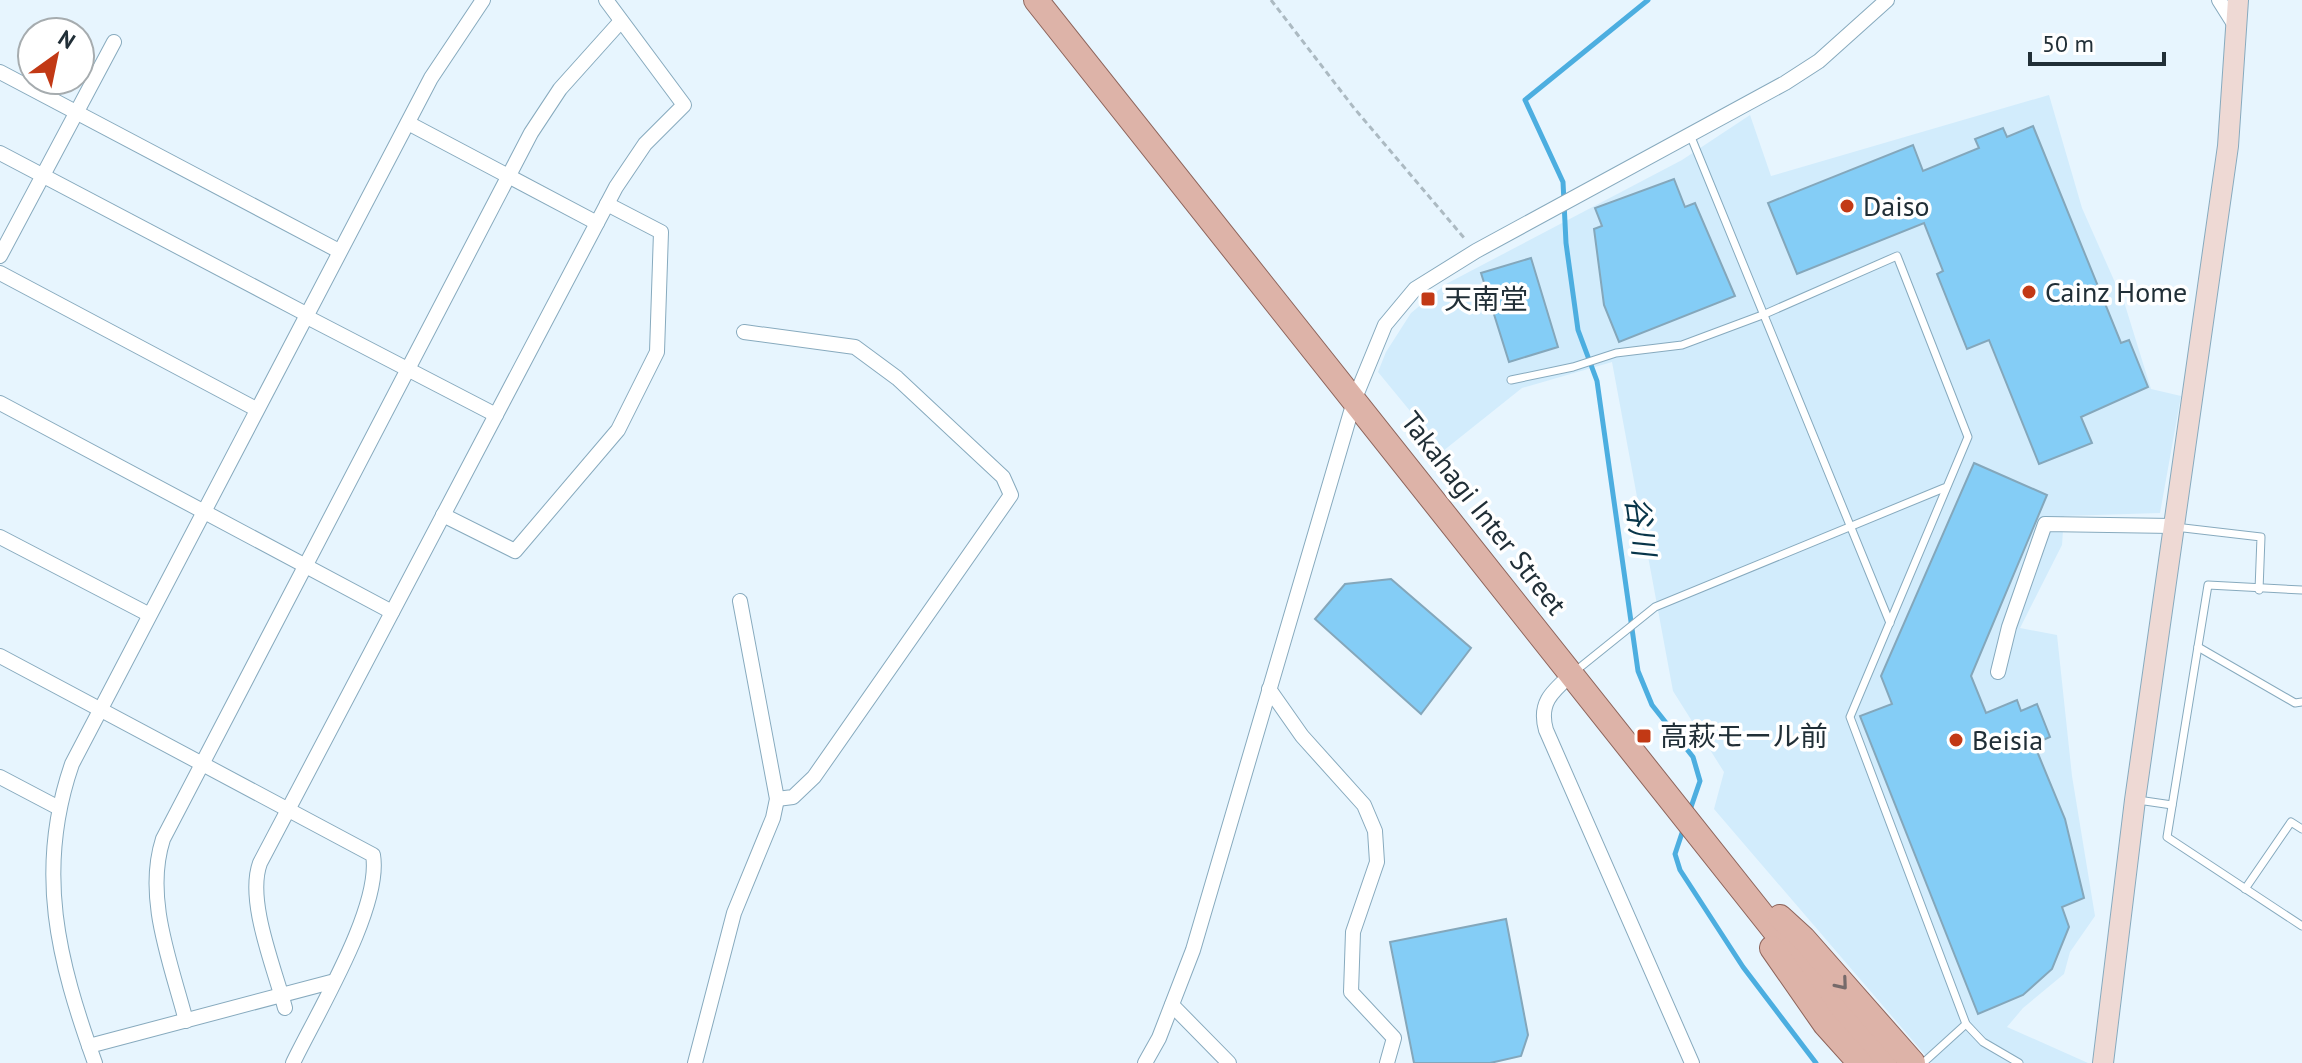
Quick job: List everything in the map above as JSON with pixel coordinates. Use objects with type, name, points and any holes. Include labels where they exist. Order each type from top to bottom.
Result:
[{"type":"main road","name":"Takahagi Inter Street","points":[[1036,0],[1698,830],[1840,1013],[1885,1063]]},
{"type":"main road","points":[[1728,870],[1781,965],[1860,1063]]},
{"type":"main road","points":[[1728,870],[1803,938],[1913,1063]]},
{"type":"street","points":[[95,1063],[67,985],[55,919],[52,845],[57,807],[72,764],[98,709],[446,51],[483,0]]},
{"type":"street","points":[[284,1002],[255,887],[260,863],[607,204],[645,144],[684,105],[606,0]]},
{"type":"street","points":[[1145,1063],[1193,950],[1355,398],[1375,346],[1399,305],[1415,289],[1476,251],[1691,137],[1819,61],[1887,0]]},
{"type":"street","points":[[2219,0],[2236,27]]},
{"type":"street","points":[[2103,1063],[2172,526],[2228,146],[2238,0]]},
{"type":"street","points":[[186,1021],[160,918],[156,867],[163,839],[509,175],[560,89],[621,21]]},
{"type":"street","points":[[0,256],[114,42]]},
{"type":"street","points":[[0,72],[339,251]]},
{"type":"street","points":[[408,123],[597,223]]},
{"type":"street","points":[[0,153],[496,415]]},
{"type":"street","points":[[443,515],[515,551],[618,430],[659,346],[661,232],[607,204]]},
{"type":"street","points":[[0,273],[256,409]]},
{"type":"street","points":[[744,332],[855,347],[897,378],[1003,477],[1011,495],[814,777],[793,797],[777,799]]},
{"type":"street","points":[[0,403],[392,612]]},
{"type":"street","points":[[1998,672],[2009,627],[2045,524],[2172,526]]},
{"type":"street","points":[[0,537],[148,614]]},
{"type":"street","points":[[695,1063],[734,913],[773,818],[777,799],[740,601]]},
{"type":"street","points":[[0,656],[373,855],[374,880],[369,905],[293,1063]]},
{"type":"street","points":[[1573,673],[1545,703],[1542,713],[1546,730],[1692,1063]]},
{"type":"street","points":[[1269,689],[1302,736],[1364,805],[1375,831],[1377,862],[1353,932],[1351,992],[1394,1038],[1387,1063]]},
{"type":"street","points":[[0,777],[57,807]]},
{"type":"street","points":[[89,1046],[186,1021],[284,1002],[331,982]]},
{"type":"street","points":[[1172,1005],[1229,1063]]},
{"type":"lane","points":[[1691,137],[1890,623]]},
{"type":"lane","points":[[1511,380],[1573,367],[1616,353],[1682,345],[1765,314],[1897,256],[1968,437],[1850,717],[1966,1024],[1994,1050],[2019,1063]]},
{"type":"lane","points":[[1573,673],[1655,607],[1944,488]]},
{"type":"lane","points":[[2172,526],[2261,537],[2259,590]]},
{"type":"lane","points":[[2302,590],[2208,585],[2167,837],[2302,926]]},
{"type":"lane","points":[[2198,647],[2295,703],[2302,702]]},
{"type":"lane","points":[[2135,800],[2172,805]]},
{"type":"lane","points":[[2245,889],[2291,822],[2302,829]]},
{"type":"lane","points":[[1923,1063],[1966,1024]]},
{"type":"path","points":[[1271,0],[1354,108],[1476,251]]},
{"type":"shaded area","points":[[2049,95],[2082,208],[2125,305],[2151,389],[2181,396],[2160,513],[2064,516],[2062,545],[2020,628],[2057,635],[2072,776],[2095,916],[2070,952],[2064,974],[2023,1008],[2007,1027],[2088,1063],[1932,1063],[1714,809],[1724,772],[1673,691],[1612,362],[1522,388],[1443,451],[1378,372],[1386,352],[1411,313],[1446,284],[1682,160],[1750,115],[1771,176]]},
{"type":"building","points":[[2033,126],[2121,343],[2129,340],[2148,387],[2081,417],[2092,443],[2039,464],[1989,340],[1967,349],[1937,274],[1943,271],[1924,223],[1797,274],[1768,203],[1913,145],[1923,171],[1979,148],[1975,139],[2003,128],[2007,137]]},
{"type":"building","points":[[1674,179],[1685,207],[1695,203],[1735,296],[1619,342],[1604,305],[1594,229],[1602,226],[1595,208]]},
{"type":"building","points":[[1531,258],[1558,347],[1509,362],[1481,273]]},
{"type":"building","name":"Beisia","points":[[1974,463],[2047,495],[1971,676],[1986,713],[2017,700],[2021,711],[2037,704],[2050,737],[2034,744],[2065,819],[2084,898],[2062,907],[2069,927],[2052,969],[2023,995],[1978,1014],[1860,716],[1892,704],[1881,676]]},
{"type":"building","points":[[1391,579],[1471,648],[1421,714],[1315,619],[1345,584]]},
{"type":"building","points":[[1506,919],[1528,1035],[1521,1056],[1490,1063],[1414,1063],[1390,942]]},
{"type":"waterway","name":"谷川","points":[[1648,0],[1525,100],[1563,182],[1566,243],[1578,330],[1597,381],[1638,671],[1652,705],[1693,757],[1700,781],[1690,810]]},
{"type":"waterway","name":"谷川","points":[[1684,827],[1675,854],[1680,870],[1743,967],[1816,1063]]},
{"type":"place","name":"Daiso","points":[[1847,206]]},
{"type":"place","name":"Cainz Home","points":[[2029,292]]},
{"type":"place","name":"天南堂","points":[[1428,299]]},
{"type":"place","name":"高萩モール前","points":[[1644,736]]},
{"type":"place","name":"Beisia","points":[[1956,740]]}]
